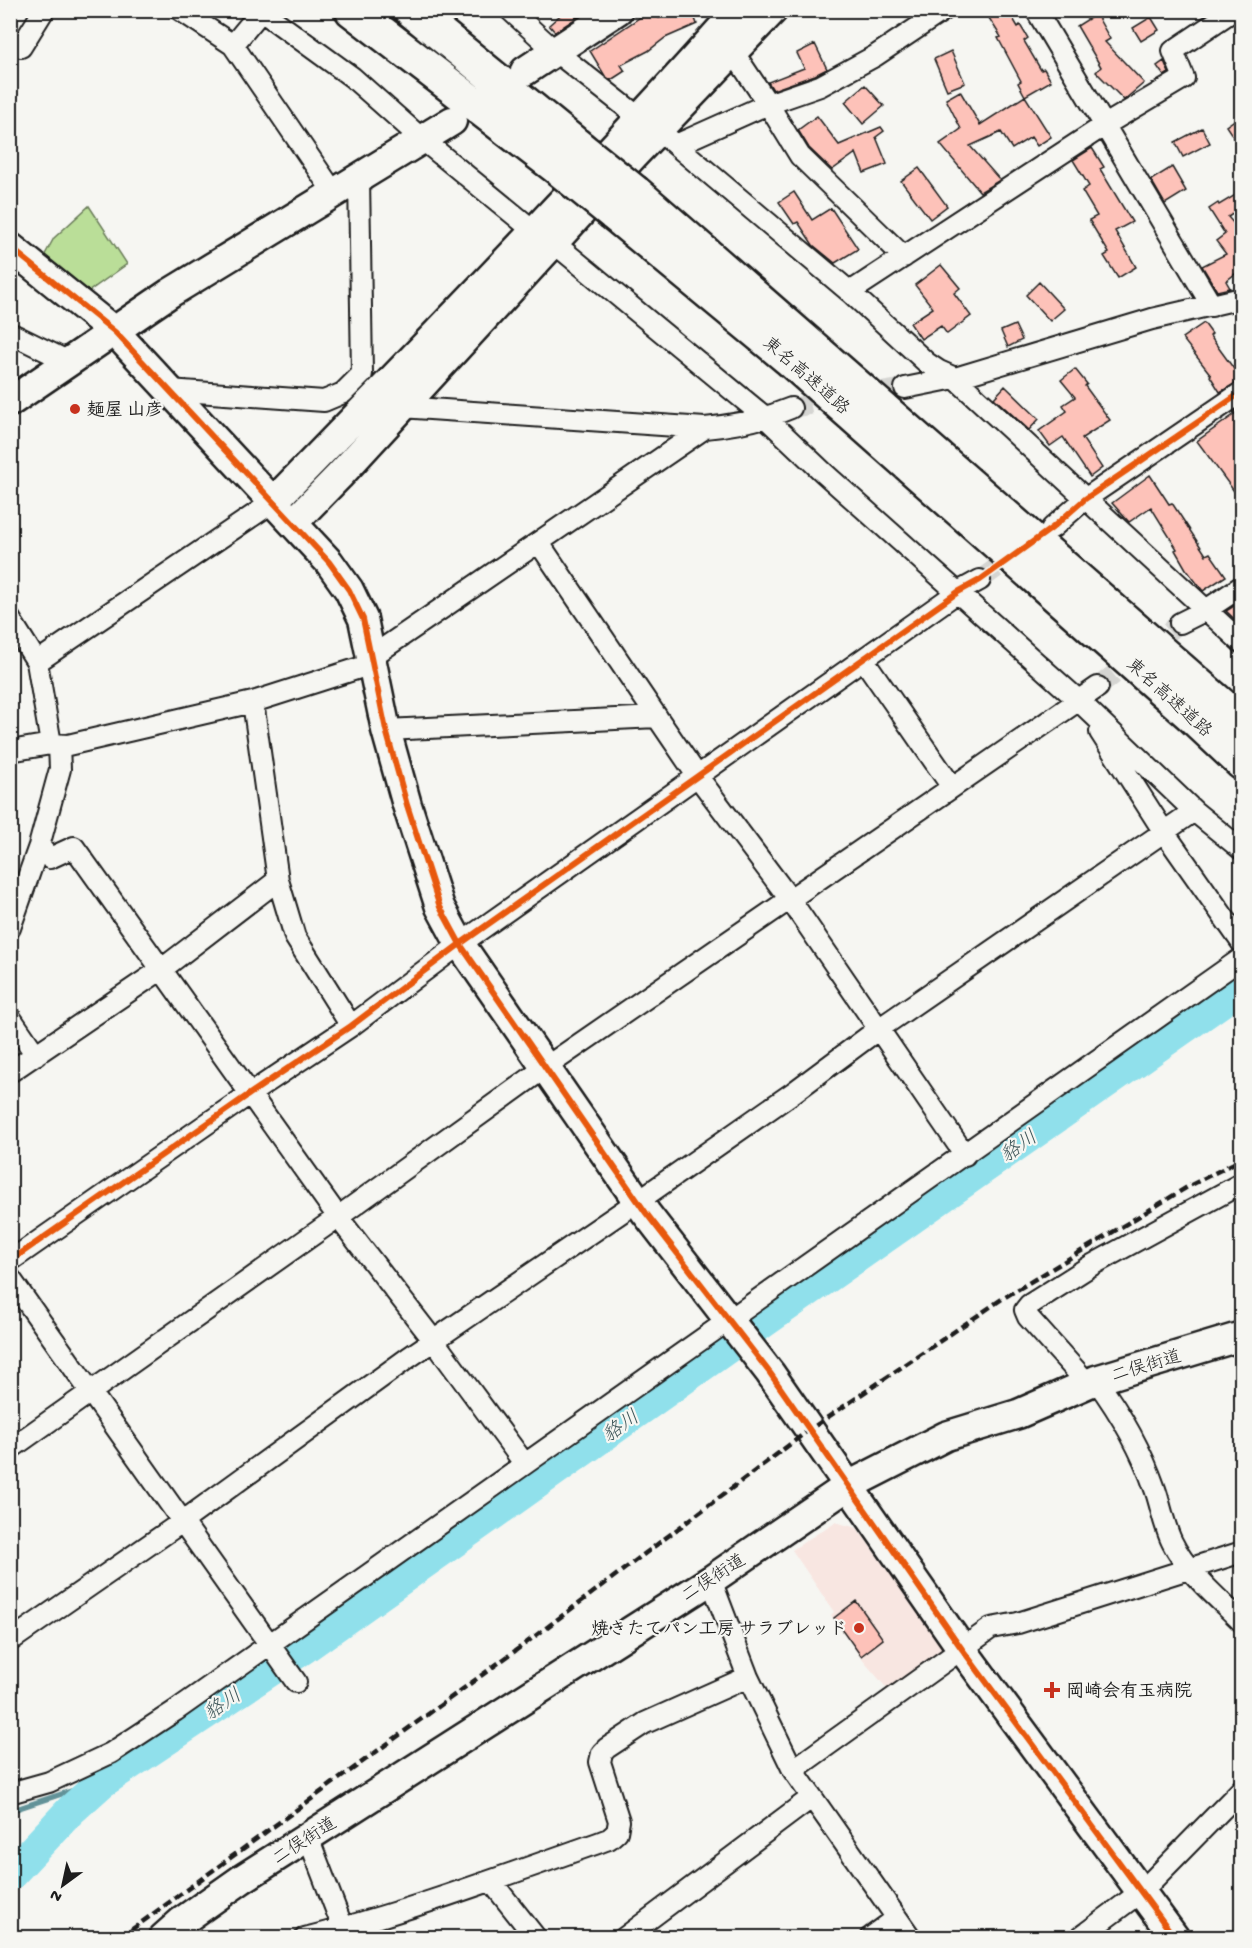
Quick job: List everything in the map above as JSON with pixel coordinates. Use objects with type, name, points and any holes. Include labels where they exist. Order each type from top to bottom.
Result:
[{"type":"highway","name":"東名高速道路","points":[[352,10],[570,158]]},
{"type":"highway","name":"東名高速道路","points":[[411,10],[570,158],[1242,723]]},
{"type":"highway","name":"東名高速道路","points":[[624,203],[806,374],[1182,707],[1242,763]]},
{"type":"street","points":[[21,47],[44,10]]},
{"type":"street","points":[[180,10],[232,45],[334,193]]},
{"type":"street","points":[[510,10],[556,52],[658,132],[850,291],[927,363],[955,378],[1242,643]]},
{"type":"street","points":[[525,71],[618,10]]},
{"type":"street","points":[[37,662],[273,502],[544,237],[658,132],[773,10]]},
{"type":"street","points":[[658,132],[768,104],[820,86],[875,56],[944,10]]},
{"type":"street","points":[[1036,10],[1212,306]]},
{"type":"street","points":[[850,291],[1105,125],[1184,78],[1173,51],[1233,10]]},
{"type":"street","points":[[232,45],[261,11],[352,77],[423,140],[766,418],[1082,705],[1194,811],[1242,850]]},
{"type":"street","points":[[658,132],[733,13]]},
{"type":"street","points":[[734,53],[801,156],[904,257]]},
{"type":"street","points":[[10,402],[170,293],[452,121]]},
{"type":"street","points":[[169,390],[324,401],[343,393],[362,374],[359,177]]},
{"type":"street","points":[[293,523],[401,407],[544,237]]},
{"type":"street","points":[[10,248],[115,332],[329,562],[349,590],[363,619],[386,730],[425,864],[440,907],[460,944],[638,1201],[729,1322],[756,1354],[962,1649],[1175,1938]]},
{"type":"street","points":[[905,388],[955,378],[1152,319],[1212,306],[1239,303]]},
{"type":"street","points":[[10,333],[69,362]]},
{"type":"street","points":[[1052,528],[1085,499],[1242,392]]},
{"type":"street","points":[[401,407],[705,428],[742,424],[791,408]]},
{"type":"street","points":[[10,751],[55,744],[68,745],[253,702],[372,660],[705,428]]},
{"type":"street","points":[[539,543],[698,777],[789,898],[965,1155]]},
{"type":"street","points":[[10,1261],[351,1026],[460,944],[958,592],[980,580]]},
{"type":"street","points":[[1180,623],[1206,610],[1242,586]]},
{"type":"street","points":[[10,620],[37,662],[60,769],[39,846],[10,928]]},
{"type":"street","points":[[864,660],[952,787]]},
{"type":"street","points":[[10,1449],[546,1067],[789,898],[952,787],[1082,705],[1098,687]]},
{"type":"street","points":[[253,702],[278,880],[295,937],[351,1026]]},
{"type":"street","points":[[1082,705],[1164,832],[1242,944]]},
{"type":"street","points":[[386,730],[657,717]]},
{"type":"street","points":[[10,1641],[182,1522],[434,1341],[638,1201],[880,1029],[1194,811]]},
{"type":"street","points":[[39,846],[50,858],[74,846],[338,1217],[524,1463]]},
{"type":"street","points":[[10,1072],[162,969],[278,880]]},
{"type":"street","points":[[10,1792],[49,1782],[111,1753],[175,1711],[1242,958]]},
{"type":"street","points":[[10,1017],[36,1054]]},
{"type":"street","points":[[1242,1183],[1083,1270],[1029,1305],[1025,1310],[1028,1317],[1119,1413],[1138,1448],[1155,1488],[1172,1542],[1190,1570],[1242,1622]]},
{"type":"street","points":[[10,1278],[92,1390],[182,1522],[296,1682]]},
{"type":"street","name":"二俣街道","points":[[163,1938],[197,1910],[711,1580],[848,1485],[946,1436],[1018,1414],[1092,1382],[1242,1336]]},
{"type":"street","points":[[793,1770],[992,1628],[1018,1623],[1242,1552]]},
{"type":"street","points":[[711,1580],[748,1677],[793,1770],[911,1938]]},
{"type":"street","points":[[305,1938],[491,1881],[609,1839],[617,1832],[619,1821],[600,1762],[602,1753],[645,1723],[748,1677]]},
{"type":"street","points":[[1079,1938],[1142,1891],[1242,1789]]},
{"type":"street","points":[[624,1938],[811,1798]]},
{"type":"street","points":[[308,1837],[343,1928]]},
{"type":"street","points":[[491,1881],[536,1938]]},
{"type":"street","points":[[870,1938],[897,1918]]},
{"type":"shaded area","points":[[835,1522],[857,1528],[943,1647],[942,1656],[890,1692],[861,1658],[831,1615],[834,1612],[792,1550]]},
{"type":"green space","points":[[89,206],[127,264],[85,294],[42,260],[54,238]]},
{"type":"building","points":[[566,10],[575,10],[579,16],[555,32],[549,25]]},
{"type":"building","points":[[654,10],[659,18],[677,10],[692,10],[697,24],[665,38],[648,51],[621,65],[625,71],[611,80],[605,76],[590,51]]},
{"type":"building","points":[[984,10],[1008,10],[1028,38],[1024,41],[1041,70],[1044,69],[1051,81],[1025,96],[1018,83],[1021,81],[998,38],[1001,37]]},
{"type":"building","points":[[1096,14],[1110,39],[1105,42],[1144,83],[1124,100],[1096,72],[1101,67],[1077,26]]},
{"type":"building","points":[[1151,17],[1159,30],[1141,41],[1133,28]]},
{"type":"building","points":[[815,44],[827,69],[773,90],[768,82],[804,68],[797,53]]},
{"type":"building","points":[[951,51],[965,83],[947,90],[934,59]]},
{"type":"building","points":[[1164,61],[1169,73],[1164,76],[1157,66]]},
{"type":"building","points":[[865,85],[884,106],[863,124],[845,102]]},
{"type":"building","points":[[960,91],[980,125],[1025,96],[1051,137],[1037,146],[1031,137],[1012,149],[1001,132],[970,146],[1000,180],[980,192],[940,144],[961,129],[946,99]]},
{"type":"building","points":[[1242,115],[1242,150],[1226,126]]},
{"type":"building","points":[[817,116],[839,145],[881,127],[884,131],[876,137],[887,164],[864,173],[856,153],[832,170],[809,148],[798,130]]},
{"type":"building","points":[[1202,128],[1210,143],[1183,157],[1175,142]]},
{"type":"building","points":[[1092,148],[1104,167],[1100,169],[1132,222],[1115,231],[1136,267],[1118,278],[1104,256],[1109,253],[1089,220],[1097,216],[1082,191],[1089,186],[1073,160]]},
{"type":"building","points":[[1172,167],[1186,191],[1165,204],[1151,180]]},
{"type":"building","points":[[919,168],[947,206],[930,219],[901,181]]},
{"type":"building","points":[[1242,191],[1242,208],[1228,217],[1242,233],[1242,273],[1239,271],[1226,281],[1230,288],[1217,291],[1202,266],[1226,254],[1216,241],[1225,234],[1209,209]]},
{"type":"building","points":[[794,192],[812,220],[831,208],[858,249],[835,263],[813,245],[798,222],[794,224],[779,202]]},
{"type":"building","points":[[941,265],[960,288],[954,293],[971,316],[947,334],[941,326],[921,339],[910,323],[933,308],[915,285]]},
{"type":"building","points":[[1039,282],[1064,309],[1050,321],[1026,295]]},
{"type":"building","points":[[1204,323],[1212,334],[1210,336],[1242,380],[1220,392],[1211,375],[1182,338]]},
{"type":"building","points":[[1015,325],[1022,340],[1008,347],[1001,331]]},
{"type":"building","points":[[1075,369],[1110,420],[1082,438],[1102,468],[1090,477],[1063,437],[1050,446],[1039,431],[1067,411],[1063,405],[1075,397],[1061,380]]},
{"type":"building","points":[[1005,386],[1039,419],[1029,430],[994,398]]},
{"type":"building","points":[[1242,407],[1242,502],[1197,441]]},
{"type":"building","points":[[1150,475],[1169,504],[1172,503],[1206,555],[1210,553],[1226,576],[1203,591],[1186,569],[1175,550],[1177,549],[1151,507],[1129,522],[1112,503]]},
{"type":"building","points":[[1242,601],[1242,626],[1226,611]]},
{"type":"building","name":"焼きたてパン工房 サラブレッド","points":[[856,1601],[883,1639],[861,1656],[834,1618]]},
{"type":"waterway","name":"貉川","points":[[10,1875],[71,1810],[101,1783],[304,1648],[1242,987]]},
{"type":"waterway","points":[[10,1811],[101,1783]]},
{"type":"tunnel","points":[[791,408],[905,388]]},
{"type":"tunnel","points":[[980,580],[1018,552]]},
{"type":"tunnel","points":[[1098,687],[1180,623]]},
{"type":"railway","points":[[120,1938],[526,1643],[809,1430],[1002,1299],[1189,1186],[1242,1159]]},
{"type":"cycle path","points":[[10,247],[115,332],[329,562],[349,590],[363,619],[386,730],[407,805],[440,907],[460,944],[646,1213],[770,1373],[962,1649],[1175,1938]]},
{"type":"cycle path","points":[[10,1261],[351,1026],[460,944],[958,592],[980,580],[1052,528],[1085,499],[1242,392]]},
{"type":"place","name":"麺屋 山彦","points":[[75,409]]},
{"type":"place","name":"焼きたてパン工房 サラブレッド","points":[[859,1628]]},
{"type":"place","name":"岡崎会有玉病院","points":[[1052,1690]]}]
